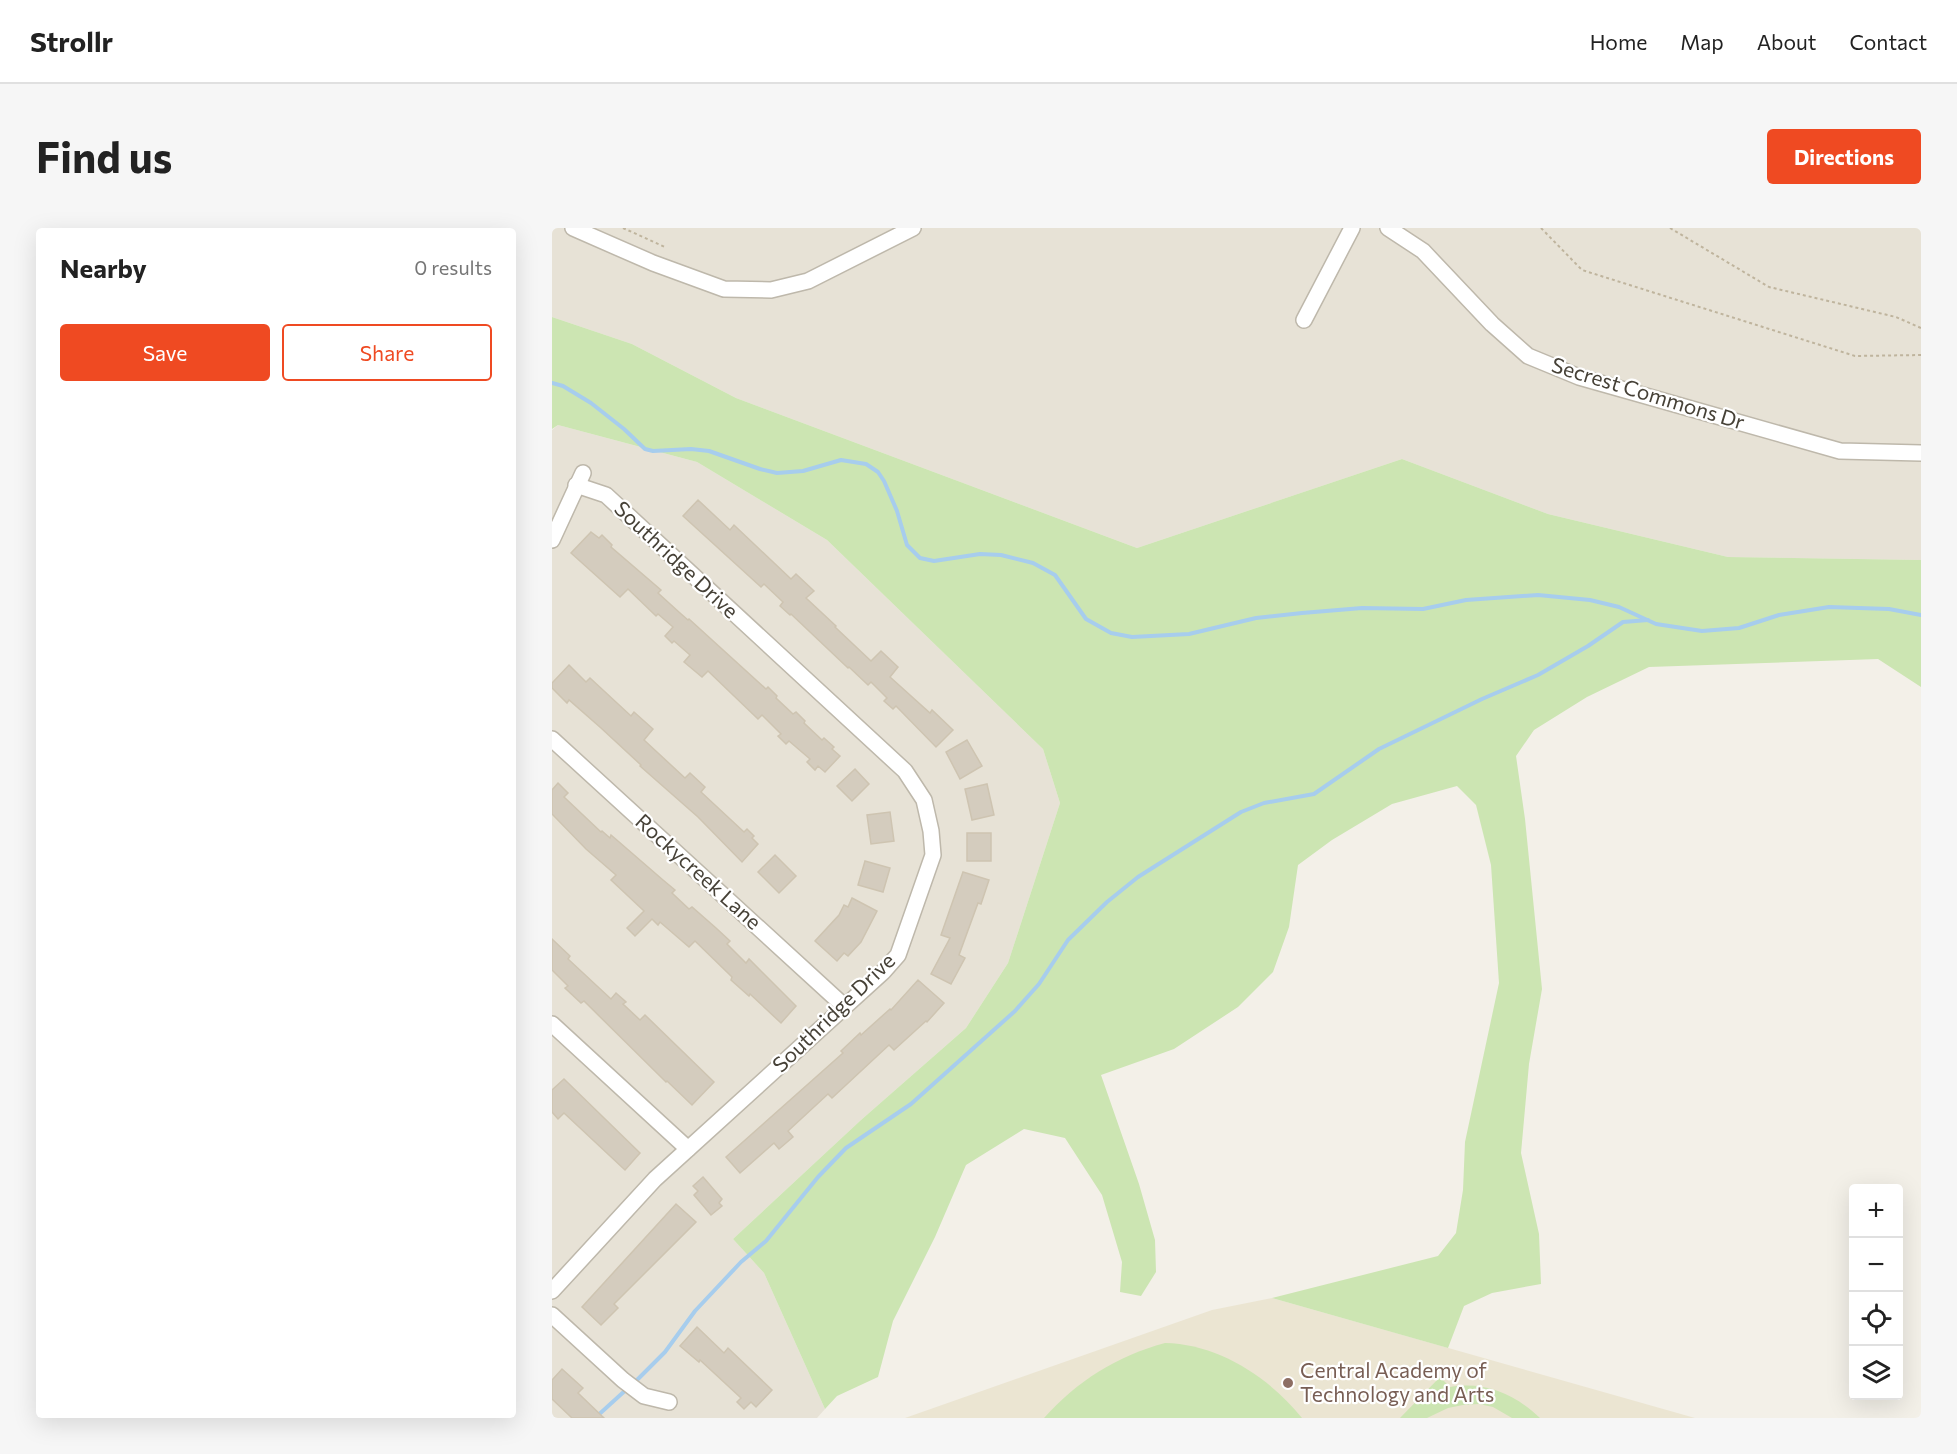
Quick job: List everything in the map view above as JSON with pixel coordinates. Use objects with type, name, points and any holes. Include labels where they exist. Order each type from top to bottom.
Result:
[{"type":"street","points":[[582,230],[653,263],[724,289],[771,290],[808,281],[913,228]]},
{"type":"street","points":[[1304,320],[1352,228]]},
{"type":"street","name":"Secrest Commons Dr","points":[[1388,228],[1423,251],[1492,324],[1528,356],[1579,377],[1840,451],[1921,453]]},
{"type":"street","name":"Southridge Drive","points":[[552,540],[579,479],[606,495],[906,771],[924,800],[931,831],[933,855],[898,955],[883,972],[655,1179],[552,1291]]},
{"type":"street","name":"Rockycreek Lane","points":[[552,739],[844,1006]]},
{"type":"street","points":[[552,1024],[688,1149]]},
{"type":"street","points":[[552,1314],[623,1380],[644,1396],[669,1402]]},
{"type":"path","points":[[623,228],[665,247]]},
{"type":"path","points":[[1541,228],[1582,270],[1855,356],[1921,355]]},
{"type":"path","points":[[1670,228],[1769,286],[1896,317],[1921,328]]},
{"type":"shaded area","points":[[552,228],[1921,228],[1921,560],[1728,557],[1548,514],[1402,459],[1137,548],[736,398],[632,344],[552,317]]},
{"type":"shaded area","points":[[558,425],[697,462],[827,540],[1043,749],[1060,803],[1008,963],[966,1028],[861,1120],[733,1239],[764,1273],[825,1409],[817,1418],[552,1418],[552,430]]},
{"type":"shaded area","name":"Central Academy of Technology and Arts","points":[[1272,1298],[1695,1418],[905,1418],[1212,1310]]},
{"type":"green space","points":[[552,317],[632,344],[736,398],[1137,548],[1402,459],[1548,514],[1728,557],[1921,560],[1921,687],[1878,659],[1649,667],[1587,697],[1534,730],[1516,756],[1525,819],[1542,989],[1529,1064],[1521,1153],[1539,1234],[1541,1284],[1492,1293],[1464,1306],[1448,1348],[1272,1298],[1438,1256],[1456,1233],[1463,1190],[1465,1142],[1499,983],[1491,865],[1476,805],[1457,786],[1392,804],[1332,840],[1298,865],[1289,927],[1273,972],[1238,1007],[1174,1049],[1101,1075],[1139,1184],[1155,1240],[1156,1272],[1141,1296],[1120,1292],[1122,1262],[1102,1195],[1065,1138],[1024,1129],[966,1165],[935,1237],[893,1321],[878,1377],[837,1396],[825,1409],[764,1273],[733,1239],[861,1120],[966,1028],[1008,963],[1060,803],[1043,749],[827,540],[697,462],[558,425],[552,429]]},
{"type":"green space","points":[[1165,1343],[1204,1349],[1223,1356],[1274,1389],[1302,1418],[1044,1418],[1084,1381],[1130,1355]]},
{"type":"green space","points":[[1440,1377],[1450,1387],[1475,1386],[1499,1391],[1520,1402],[1540,1418],[1512,1418],[1493,1407],[1479,1404],[1448,1408],[1427,1418],[1400,1418]]},
{"type":"building","points":[[698,500],[730,530],[734,525],[791,579],[796,574],[814,591],[806,598],[835,627],[871,661],[881,651],[898,667],[890,677],[953,730],[936,747],[896,706],[893,709],[884,701],[887,698],[871,682],[868,685],[848,668],[780,606],[783,602],[764,584],[761,587],[683,516]]},
{"type":"building","points":[[591,532],[599,538],[602,535],[612,545],[611,547],[661,590],[658,593],[766,689],[768,687],[793,714],[796,712],[822,740],[824,738],[834,747],[832,749],[840,756],[825,772],[818,766],[815,770],[807,762],[810,759],[789,741],[786,744],[778,736],[781,734],[762,715],[758,719],[708,671],[702,677],[684,662],[690,655],[665,636],[673,627],[658,614],[656,616],[628,589],[620,597],[571,553]]},
{"type":"building","points":[[569,665],[586,682],[590,678],[631,716],[634,712],[653,729],[644,740],[685,778],[690,773],[705,787],[701,792],[744,832],[747,829],[754,836],[752,838],[758,844],[742,862],[698,817],[601,728],[569,700],[567,703],[552,688],[552,683]]},
{"type":"building","points":[[967,740],[982,766],[960,779],[946,752]]},
{"type":"building","points":[[855,769],[869,784],[852,801],[837,786]]},
{"type":"building","points":[[558,783],[568,793],[564,797],[601,832],[610,838],[611,835],[675,890],[672,893],[689,909],[692,907],[716,928],[730,941],[727,944],[746,963],[749,959],[796,1006],[781,1023],[731,980],[732,977],[695,941],[689,947],[660,922],[658,925],[652,919],[635,936],[627,928],[644,911],[611,880],[616,875],[586,849],[552,814],[552,790]]},
{"type":"building","points":[[987,784],[994,815],[972,820],[965,789]]},
{"type":"building","points":[[890,812],[894,841],[871,844],[867,815]]},
{"type":"building","points":[[967,833],[991,833],[991,861],[967,861]]},
{"type":"building","points":[[775,855],[796,876],[779,893],[758,872]]},
{"type":"building","points":[[865,861],[890,868],[883,892],[858,885]]},
{"type":"building","points":[[963,872],[989,880],[959,955],[965,958],[951,984],[931,974],[950,938],[941,935]]},
{"type":"building","points":[[852,898],[877,911],[861,942],[848,956],[844,953],[837,961],[815,941],[839,915],[844,905],[848,907]]},
{"type":"building","points":[[552,939],[570,956],[568,959],[611,999],[616,993],[626,1002],[623,1004],[640,1020],[645,1015],[714,1082],[692,1105],[584,1001],[581,1003],[565,988],[568,986],[552,970]]},
{"type":"building","points":[[918,980],[944,1003],[927,1022],[894,1050],[889,1045],[832,1098],[828,1094],[788,1131],[793,1137],[779,1149],[774,1143],[740,1173],[726,1157],[843,1053],[841,1051],[860,1033],[861,1035],[891,1010]]},
{"type":"building","points":[[564,1079],[640,1153],[625,1170],[564,1113],[558,1119],[552,1112],[552,1090]]},
{"type":"building","points":[[703,1177],[722,1199],[719,1203],[722,1206],[711,1215],[694,1195],[698,1191],[693,1186]]},
{"type":"building","points":[[676,1204],[696,1222],[614,1304],[618,1308],[601,1325],[582,1307]]},
{"type":"building","points":[[697,1327],[724,1353],[728,1348],[772,1390],[756,1407],[751,1402],[744,1409],[737,1402],[741,1398],[700,1360],[699,1362],[680,1346]]},
{"type":"building","points":[[562,1369],[583,1388],[578,1393],[604,1418],[572,1418],[552,1399],[552,1380]]},
{"type":"waterway","points":[[552,383],[563,386],[591,403],[645,449],[709,451],[777,473],[803,471],[841,460],[866,464],[878,472],[884,481],[897,511],[907,545],[920,558],[934,561],[980,554],[1001,555],[1033,563],[1055,575],[1086,619],[1111,633],[1132,637],[1189,634],[1256,618],[1302,613],[1362,608],[1423,609],[1466,600],[1538,595],[1590,600],[1619,607],[1656,624],[1702,631],[1739,628],[1779,615],[1829,607],[1889,609],[1921,615]]},
{"type":"waterway","points":[[634,1383],[665,1352],[695,1311],[741,1262],[766,1241],[818,1177],[846,1148],[911,1104],[1015,1011],[1039,984],[1068,940],[1107,902],[1138,877],[1241,812],[1264,803],[1314,794],[1379,749],[1482,699],[1538,675],[1588,646],[1623,622],[1648,620]]},
{"type":"waterway","points":[[595,1418],[628,1388]]},
{"type":"place","name":"Central Academy of Technology and Arts","points":[[1288,1383]]}]
